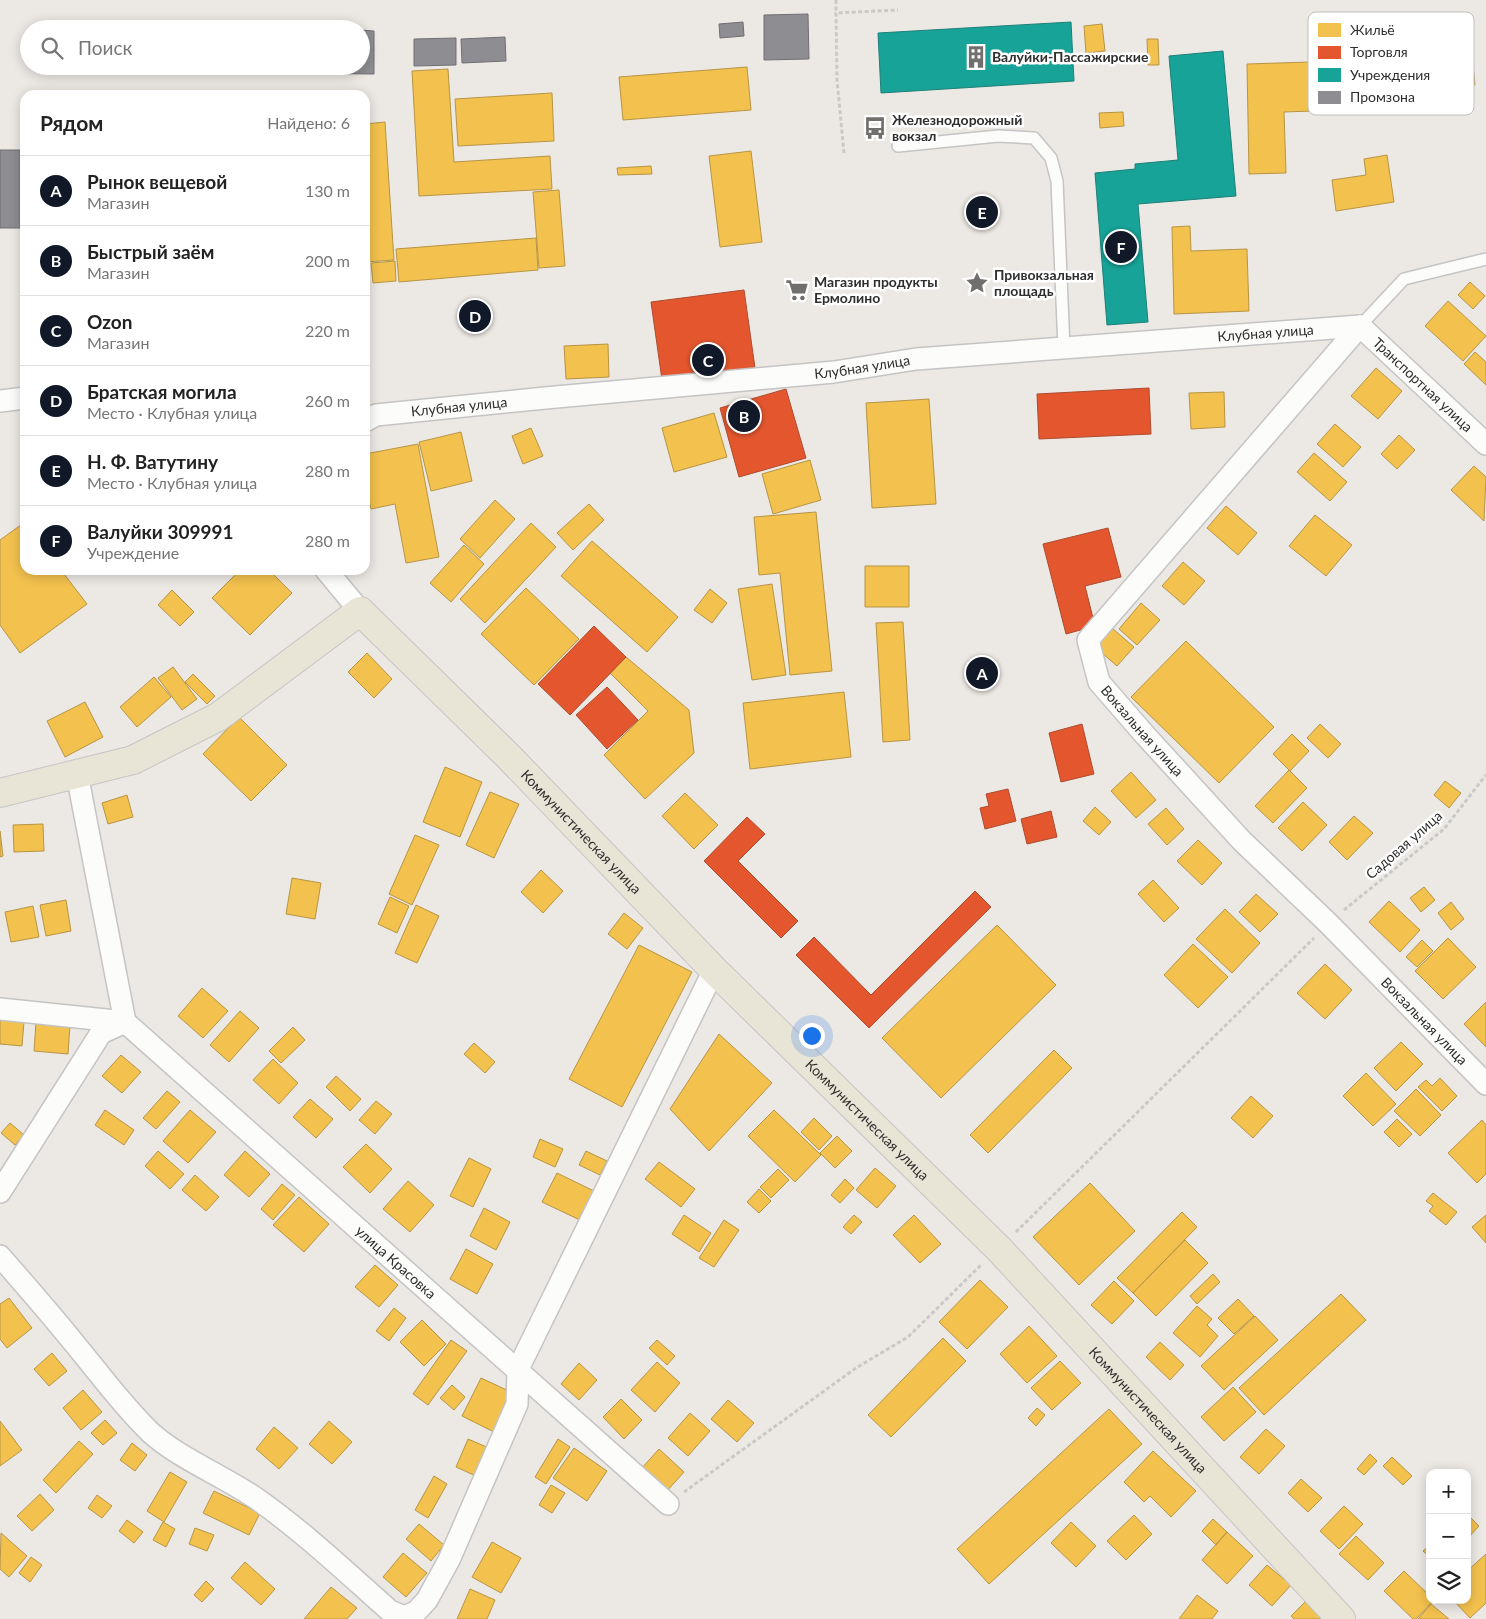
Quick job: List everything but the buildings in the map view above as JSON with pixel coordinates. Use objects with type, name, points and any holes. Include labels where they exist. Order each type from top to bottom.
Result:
[{"type":"main road","points":[[0,793],[134,760],[218,717],[360,612]]},
{"type":"main road","name":"Коммунистическая улица","points":[[360,612],[509,758],[714,970],[999,1249],[1341,1619]]},
{"type":"street","name":"Клубная улица","points":[[370,415],[834,372],[916,359],[1360,326]]},
{"type":"street","name":"Транспортная улица","points":[[1360,326],[1486,444]]},
{"type":"street","name":"Вокзальная улица","points":[[1360,326],[1088,640],[1098,682],[1242,841],[1328,924],[1486,1084]]},
{"type":"street","points":[[0,400],[20,398]]},
{"type":"street","points":[[330,575],[360,612]]},
{"type":"street","points":[[77,774],[125,1022]]},
{"type":"street","points":[[0,1256],[74,1342],[110,1389],[152,1434],[188,1459],[220,1475],[258,1499],[301,1533],[390,1611],[404,1617],[416,1612],[427,1600],[449,1560],[517,1404],[518,1369],[714,970]]},
{"type":"street","points":[[0,1009],[125,1022]]},
{"type":"street","points":[[0,1192],[101,1033],[125,1022]]},
{"type":"street","name":"улица Красовка","points":[[125,1022],[668,1504]]},
{"type":"lane","points":[[898,146],[998,136],[1034,138],[1051,158],[1056,181],[1064,348]]},
{"type":"lane","points":[[1360,326],[1404,279],[1486,259]]},
{"type":"path","points":[[836,0],[837,80],[844,152]]},
{"type":"path","points":[[836,13],[898,10]]},
{"type":"path","name":"Садовая улица","points":[[1328,924],[1444,829],[1486,775]]},
{"type":"place","name":"Валуйки-Пассажирские","points":[[976,57]]},
{"type":"place","name":"Железнодорожный вокзал","points":[[875,128]]},
{"type":"place","name":"Н. Ф. Ватутину","points":[[982,212]]},
{"type":"place","name":"Валуйки 309991","points":[[1121,247]]},
{"type":"place","name":"Привокзальная площадь","points":[[977,283]]},
{"type":"place","name":"Магазин продукты Ермолино","points":[[797,290]]},
{"type":"place","name":"Братская могила","points":[[475,316]]},
{"type":"place","name":"Ozon","points":[[708,360]]},
{"type":"place","name":"Быстрый заём","points":[[744,416]]},
{"type":"place","name":"Рынок вещевой","points":[[982,673]]}]
